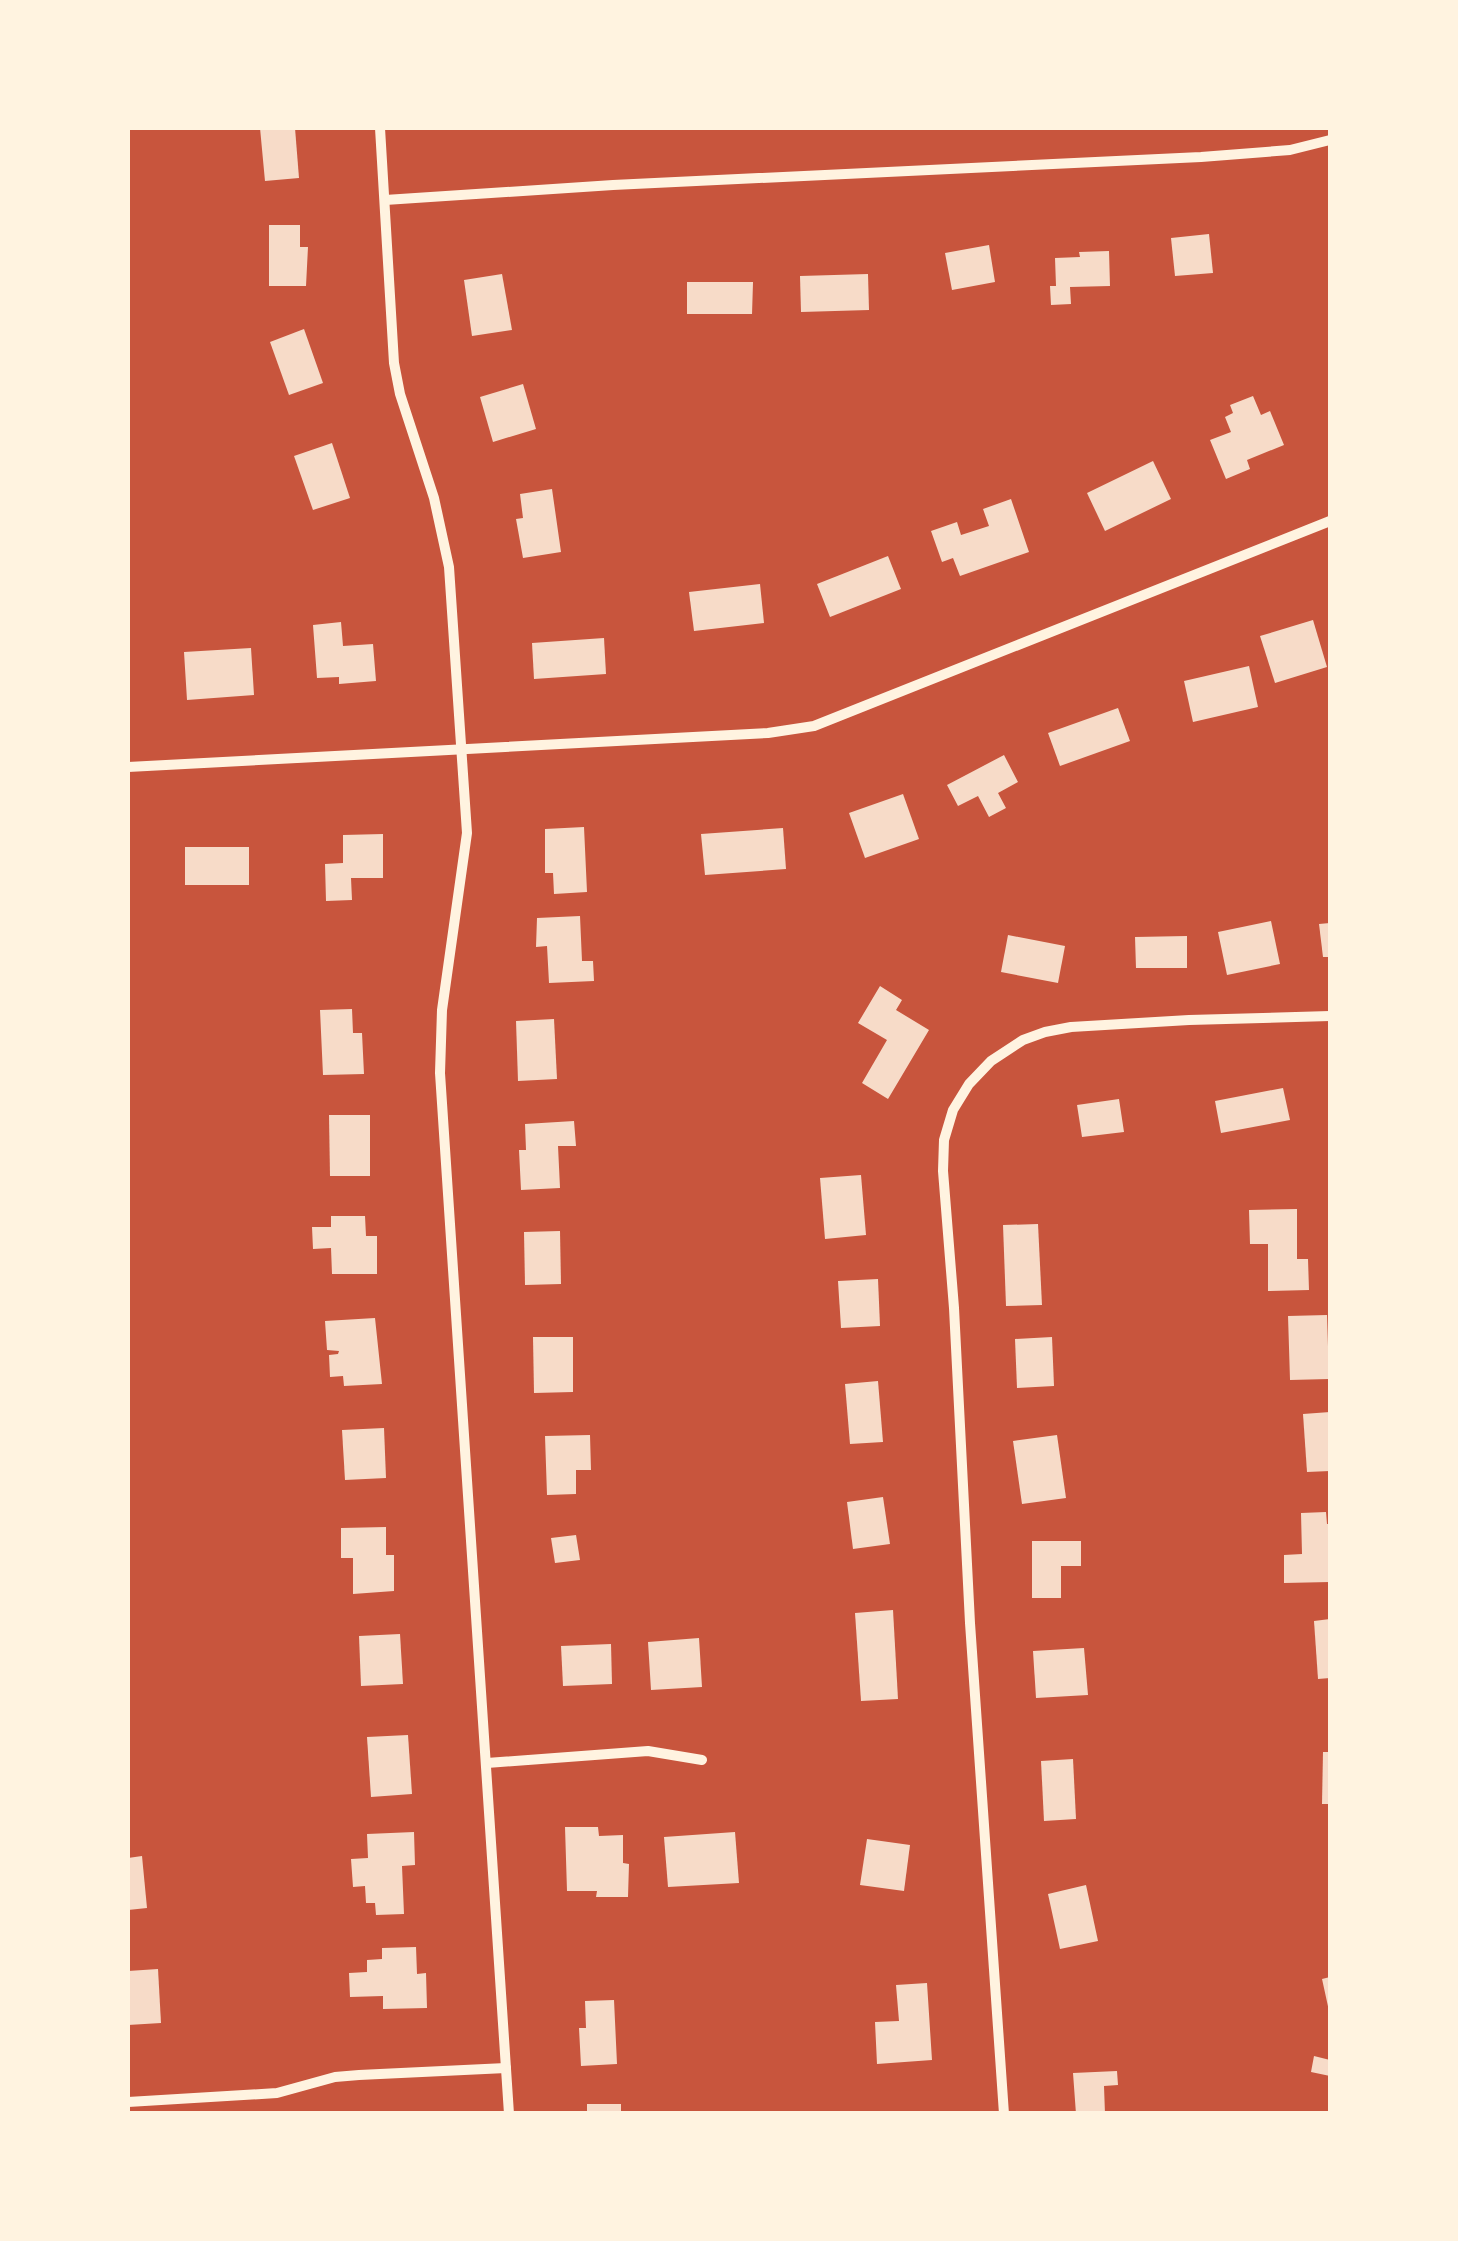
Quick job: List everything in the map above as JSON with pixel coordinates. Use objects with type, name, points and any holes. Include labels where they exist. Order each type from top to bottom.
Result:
[{"type":"street","points":[[380,128],[394,363],[400,394],[434,498],[449,567],[467,834],[442,1010],[440,1073],[509,2114]]},
{"type":"street","points":[[385,200],[1201,157],[1290,150],[1330,140]]},
{"type":"street","points":[[128,767],[768,733],[814,726],[1330,521]]},
{"type":"street","points":[[1004,2114],[970,1622],[944,1140],[953,1110],[990,1061],[1022,1040],[1045,1032],[1170,1021],[1330,1016]]},
{"type":"street","points":[[487,1764],[648,1751],[702,1760]]},
{"type":"street","points":[[128,2102],[277,2093],[335,2077],[506,2068]]},
{"type":"building","points":[[260,128],[295,128],[299,178],[265,181]]},
{"type":"building","points":[[269,225],[300,225],[300,247],[308,247],[306,286],[269,286]]},
{"type":"building","points":[[1209,234],[1213,273],[1175,276],[1171,238]]},
{"type":"building","points":[[989,245],[995,282],[952,290],[945,253]]},
{"type":"building","points":[[1109,251],[1110,286],[1070,287],[1071,304],[1051,305],[1050,286],[1056,286],[1055,258]]},
{"type":"building","points":[[502,274],[512,330],[472,336],[464,280]]},
{"type":"building","points":[[868,274],[869,310],[801,312],[800,276]]},
{"type":"building","points":[[687,282],[753,282],[752,314],[687,314]]},
{"type":"building","points":[[304,329],[323,383],[289,395],[270,342]]},
{"type":"building","points":[[523,384],[536,429],[493,442],[480,397]]},
{"type":"building","points":[[1253,396],[1261,415],[1270,411],[1284,445],[1247,460],[1250,469],[1226,479],[1210,440],[1231,432],[1225,417],[1233,413],[1230,405]]},
{"type":"building","points":[[332,443],[350,498],[313,510],[294,456]]},
{"type":"building","points":[[1153,461],[1171,499],[1105,531],[1087,493]]},
{"type":"building","points":[[552,489],[561,552],[523,558],[516,519],[523,518],[520,494]]},
{"type":"building","points":[[1011,499],[1029,552],[960,576],[953,558],[942,562],[931,531],[957,522],[961,535],[989,526],[983,509]]},
{"type":"building","points":[[888,556],[901,589],[830,617],[817,584]]},
{"type":"building","points":[[760,584],[764,623],[694,631],[689,592]]},
{"type":"building","points":[[1313,620],[1327,667],[1275,683],[1260,636]]},
{"type":"building","points":[[341,622],[343,646],[373,644],[376,681],[339,684],[339,677],[317,678],[313,625]]},
{"type":"building","points":[[604,638],[606,674],[534,679],[532,643]]},
{"type":"building","points":[[251,648],[254,695],[187,700],[184,652]]},
{"type":"building","points":[[1249,666],[1258,707],[1193,722],[1184,681]]},
{"type":"building","points":[[1118,708],[1130,741],[1060,766],[1048,733]]},
{"type":"building","points":[[1004,755],[1018,782],[998,793],[1006,808],[989,817],[978,796],[958,806],[947,785]]},
{"type":"building","points":[[903,794],[919,839],[865,858],[849,813]]},
{"type":"building","points":[[584,827],[587,892],[554,894],[553,873],[545,873],[545,829]]},
{"type":"building","points":[[783,828],[786,869],[705,875],[701,834]]},
{"type":"building","points":[[383,834],[383,878],[351,878],[352,900],[326,901],[325,864],[343,863],[343,835]]},
{"type":"building","points":[[185,847],[249,847],[249,885],[185,885]]},
{"type":"building","points":[[580,916],[582,961],[593,961],[594,981],[549,983],[547,946],[536,947],[537,918]]},
{"type":"building","points":[[1271,921],[1280,964],[1227,975],[1218,932]]},
{"type":"building","points":[[1330,923],[1330,957],[1323,957],[1319,924]]},
{"type":"building","points":[[1008,935],[1065,946],[1058,983],[1001,972]]},
{"type":"building","points":[[1187,936],[1187,968],[1136,968],[1135,937]]},
{"type":"building","points":[[880,986],[902,1000],[896,1010],[929,1030],[888,1099],[862,1083],[887,1040],[858,1023]]},
{"type":"building","points":[[352,1009],[353,1033],[362,1033],[364,1074],[323,1075],[320,1010]]},
{"type":"building","points":[[554,1019],[557,1079],[518,1081],[516,1021]]},
{"type":"building","points":[[1283,1088],[1290,1120],[1221,1133],[1215,1101]]},
{"type":"building","points":[[1119,1099],[1124,1132],[1082,1137],[1077,1105]]},
{"type":"building","points":[[329,1115],[370,1115],[370,1176],[330,1176]]},
{"type":"building","points":[[574,1121],[576,1146],[558,1146],[560,1188],[521,1190],[519,1150],[526,1150],[525,1124]]},
{"type":"building","points":[[861,1175],[866,1235],[825,1239],[820,1178]]},
{"type":"building","points":[[1297,1209],[1297,1259],[1308,1259],[1309,1290],[1268,1291],[1268,1244],[1250,1244],[1249,1210]]},
{"type":"building","points":[[331,1216],[365,1216],[366,1236],[377,1236],[377,1274],[332,1274],[331,1248],[313,1249],[312,1227],[331,1227]]},
{"type":"building","points":[[1038,1224],[1042,1305],[1006,1306],[1003,1225]]},
{"type":"building","points":[[560,1231],[561,1284],[525,1285],[524,1232]]},
{"type":"building","points":[[878,1279],[880,1326],[841,1328],[838,1281]]},
{"type":"building","points":[[1327,1315],[1329,1379],[1290,1380],[1288,1316]]},
{"type":"building","points":[[375,1318],[382,1384],[344,1386],[343,1376],[330,1377],[329,1355],[339,1351],[327,1350],[325,1321]]},
{"type":"building","points":[[533,1337],[573,1337],[573,1392],[534,1393]]},
{"type":"building","points":[[1052,1337],[1054,1386],[1017,1388],[1015,1339]]},
{"type":"building","points":[[878,1381],[883,1442],[850,1444],[845,1384]]},
{"type":"building","points":[[1330,1412],[1330,1471],[1307,1472],[1303,1414]]},
{"type":"building","points":[[384,1428],[386,1478],[345,1480],[342,1430]]},
{"type":"building","points":[[590,1435],[591,1470],[576,1470],[576,1494],[547,1495],[545,1436]]},
{"type":"building","points":[[1057,1435],[1066,1498],[1022,1504],[1013,1441]]},
{"type":"building","points":[[883,1497],[890,1544],[853,1549],[847,1502]]},
{"type":"building","points":[[1326,1512],[1330,1524],[1330,1582],[1284,1583],[1284,1555],[1302,1554],[1301,1513]]},
{"type":"building","points":[[386,1527],[386,1555],[394,1555],[394,1591],[353,1594],[353,1558],[341,1558],[341,1528]]},
{"type":"building","points":[[576,1535],[580,1560],[555,1563],[551,1538]]},
{"type":"building","points":[[1032,1541],[1081,1541],[1081,1566],[1061,1566],[1061,1598],[1032,1598]]},
{"type":"building","points":[[893,1610],[898,1699],[861,1701],[855,1613]]},
{"type":"building","points":[[1330,1619],[1330,1678],[1318,1679],[1314,1621]]},
{"type":"building","points":[[400,1634],[403,1684],[361,1686],[359,1636]]},
{"type":"building","points":[[699,1638],[702,1687],[651,1690],[648,1642]]},
{"type":"building","points":[[611,1644],[612,1684],[563,1686],[561,1646]]},
{"type":"building","points":[[1084,1648],[1088,1695],[1036,1698],[1033,1651]]},
{"type":"building","points":[[408,1735],[412,1794],[371,1797],[367,1737]]},
{"type":"building","points":[[1323,1752],[1330,1752],[1330,1804],[1322,1804]]},
{"type":"building","points":[[1073,1759],[1076,1819],[1044,1821],[1041,1761]]},
{"type":"building","points":[[565,1827],[598,1827],[599,1836],[623,1835],[623,1863],[629,1864],[628,1897],[596,1897],[597,1891],[567,1891]]},
{"type":"building","points":[[414,1832],[415,1865],[402,1866],[404,1914],[376,1915],[375,1903],[366,1903],[365,1886],[353,1887],[351,1859],[368,1858],[367,1834]]},
{"type":"building","points":[[735,1832],[739,1883],[668,1887],[664,1837]]},
{"type":"building","points":[[867,1839],[910,1845],[904,1891],[860,1885]]},
{"type":"building","points":[[142,1856],[147,1908],[128,1910],[128,1858]]},
{"type":"building","points":[[1086,1885],[1098,1941],[1060,1949],[1048,1894]]},
{"type":"building","points":[[416,1947],[417,1974],[426,1973],[427,2008],[383,2009],[383,1996],[350,1997],[349,1973],[367,1972],[367,1960],[382,1959],[382,1948]]},
{"type":"building","points":[[158,1969],[161,2023],[128,2025],[128,1971]]},
{"type":"building","points":[[1330,1977],[1330,2011],[1329,2011],[1322,1979]]},
{"type":"building","points":[[927,1983],[932,2060],[877,2064],[875,2022],[899,2021],[896,1985]]},
{"type":"building","points":[[614,2000],[617,2064],[581,2066],[579,2028],[586,2028],[585,2001]]},
{"type":"building","points":[[1314,2056],[1330,2060],[1330,2076],[1311,2072]]},
{"type":"building","points":[[1117,2071],[1118,2085],[1104,2086],[1105,2114],[1076,2114],[1073,2073]]},
{"type":"building","points":[[587,2104],[621,2104],[621,2114],[587,2114]]}]
